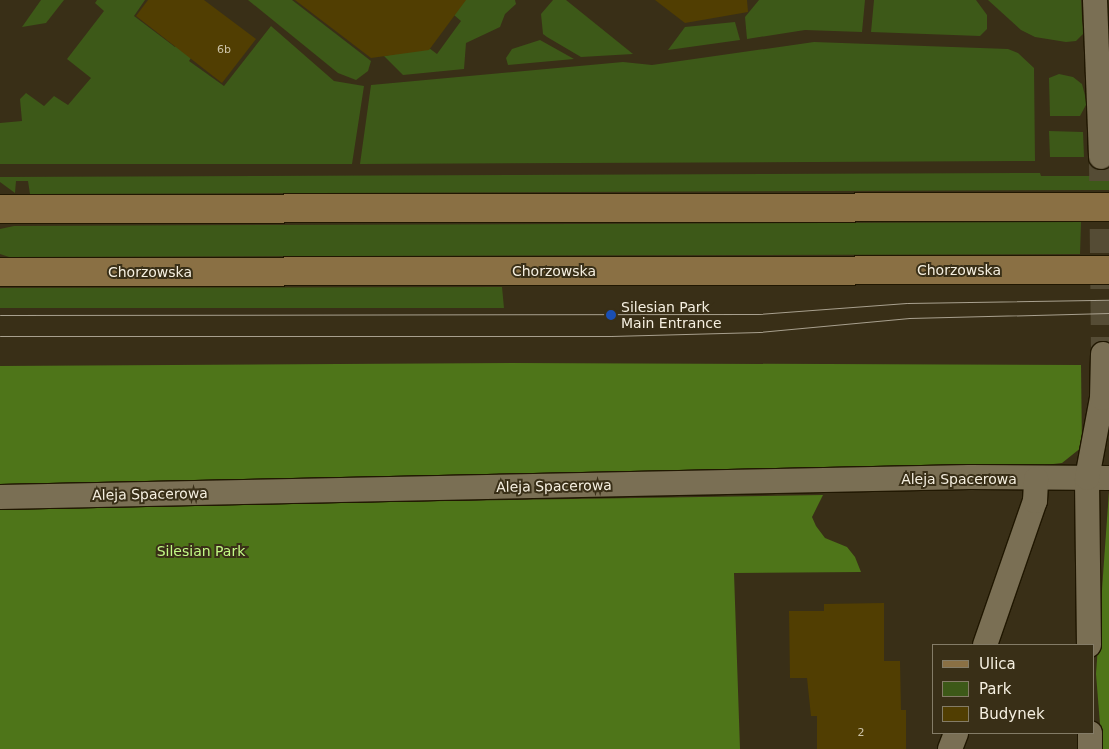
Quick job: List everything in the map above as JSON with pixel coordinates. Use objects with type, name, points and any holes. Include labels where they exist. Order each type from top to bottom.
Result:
[{"type":"main road","points":[[0,209],[1109,207]]},
{"type":"main road","name":"Chorzowska","points":[[0,272],[1109,270]]},
{"type":"street","points":[[1095,0],[1101,157]]},
{"type":"street","points":[[1089,644],[1103,354]]},
{"type":"street","name":"Aleja Spacerowa","points":[[0,497],[970,477],[1098,478]]},
{"type":"street","points":[[986,644],[1035,501],[1036,479]]},
{"type":"street","points":[[950,749],[956,734]]},
{"type":"street","points":[[1090,734],[1090,749]]},
{"type":"green space","points":[[41,0],[64,0],[46,23],[22,27]]},
{"type":"green space","points":[[97,0],[145,0],[134,16],[175,47],[181,39],[196,50],[189,61],[224,86],[271,26],[334,81],[364,86],[352,164],[0,164],[0,123],[22,121],[20,99],[26,93],[44,106],[54,96],[68,105],[91,78],[67,59],[104,11],[95,3]]},
{"type":"green space","points":[[248,0],[292,0],[371,61],[368,71],[356,80],[338,73]]},
{"type":"green space","points":[[465,0],[515,0],[516,4],[505,14],[500,27],[466,43],[464,69],[403,75],[384,56],[429,48],[437,54],[461,21],[454,15]]},
{"type":"green space","points":[[553,0],[566,0],[633,54],[581,57],[547,37],[543,34],[541,14]]},
{"type":"green space","points":[[759,0],[865,0],[862,32],[805,30],[747,39],[745,17]]},
{"type":"green space","points":[[874,0],[976,0],[987,15],[987,29],[980,36],[871,32]]},
{"type":"green space","points":[[988,0],[1081,0],[1083,34],[1076,41],[1066,42],[1035,37],[1021,30]]},
{"type":"green space","points":[[735,22],[740,40],[668,50],[685,27]]},
{"type":"green space","points":[[540,40],[574,59],[508,65],[506,58],[512,49]]},
{"type":"green space","points":[[814,42],[1008,49],[1018,53],[1034,68],[1035,161],[360,164],[371,85],[623,62],[652,65]]},
{"type":"green space","points":[[1059,74],[1073,77],[1082,84],[1087,103],[1080,116],[1050,116],[1049,78]]},
{"type":"green space","points":[[1049,131],[1083,132],[1084,157],[1050,157]]},
{"type":"green space","points":[[1040,173],[1041,176],[1109,176],[1109,190],[30,194],[28,181],[16,181],[15,193],[0,182],[0,177]]},
{"type":"green space","points":[[1081,222],[1080,254],[9,257],[0,254],[0,229],[14,226]]},
{"type":"green space","points":[[502,287],[504,308],[0,308],[0,288]]},
{"type":"green space","points":[[514,363],[1081,365],[1082,447],[1062,463],[1045,465],[0,485],[0,366]]},
{"type":"green space","points":[[1109,491],[1109,749],[1102,749],[1096,674]]},
{"type":"green space","name":"Silesian Park","points":[[823,495],[812,517],[816,526],[825,538],[847,547],[855,557],[861,572],[734,573],[740,749],[0,749],[0,508]]},
{"type":"building","points":[[148,0],[204,0],[256,39],[222,83],[136,16]]},
{"type":"building","points":[[295,0],[466,0],[429,50],[371,58]]},
{"type":"building","points":[[655,0],[747,0],[748,12],[685,23]]},
{"type":"building","points":[[884,603],[884,661],[900,661],[901,710],[906,710],[906,749],[817,749],[817,716],[811,716],[807,678],[790,678],[789,611],[824,611],[824,604]]},
{"type":"tunnel","points":[[1101,157],[1103,354]]},
{"type":"tram line","points":[[0,315],[759,314],[907,303],[1109,300]]},
{"type":"tram line","points":[[0,336],[611,336],[760,332],[909,318],[1109,313]]},
{"type":"place","name":"Silesian Park Main Entrance","points":[[611,315]]}]
